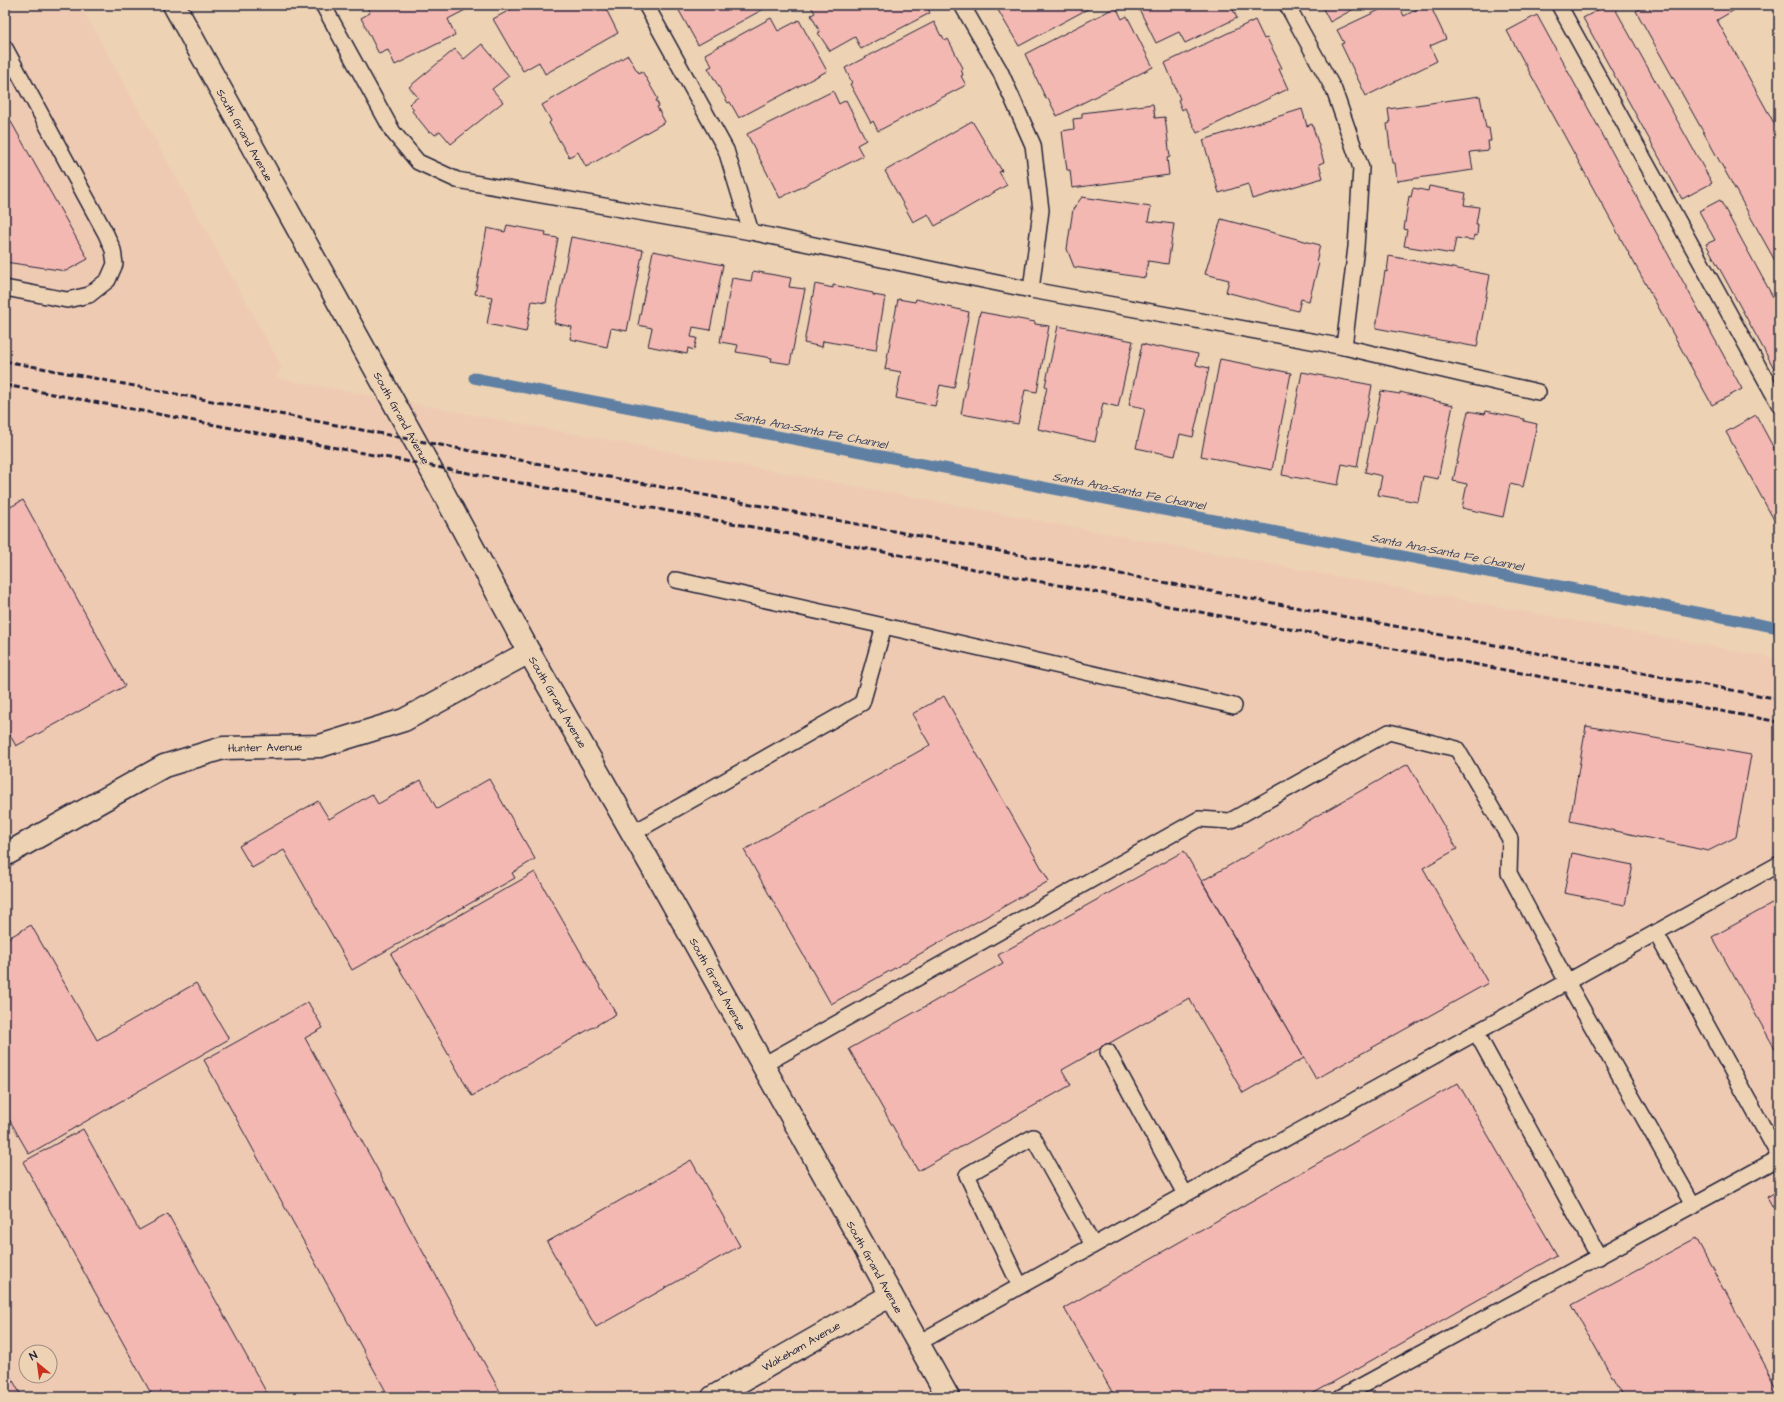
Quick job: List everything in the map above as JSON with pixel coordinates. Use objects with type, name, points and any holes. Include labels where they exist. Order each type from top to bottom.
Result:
[{"type":"main road","name":"South Grand Avenue","points":[[174,5],[530,652],[633,832],[948,1397]]},
{"type":"main road","name":"Hunter Avenue","points":[[5,855],[164,766],[223,748],[320,746],[397,722],[411,716],[530,652]]},
{"type":"main road","name":"Wakeham Avenue","points":[[712,1397],[891,1295]]},
{"type":"lane","points":[[323,5],[393,132],[418,162],[457,180],[751,232],[1031,290],[1344,348],[1538,392]]},
{"type":"lane","points":[[646,5],[726,150],[751,232]]},
{"type":"lane","points":[[962,5],[1000,71],[1033,145],[1041,210],[1031,290]]},
{"type":"lane","points":[[1287,5],[1334,90],[1361,168],[1356,247],[1344,348]]},
{"type":"lane","points":[[1559,5],[1779,404]]},
{"type":"lane","points":[[5,48],[106,234],[113,250],[115,264],[108,280],[89,295],[67,300],[5,288]]},
{"type":"lane","points":[[676,580],[1234,706]]},
{"type":"lane","points":[[633,832],[862,703],[884,626]]},
{"type":"lane","points":[[763,1065],[1198,819],[1230,820],[1389,732],[1457,750],[1510,839],[1508,873],[1567,982],[1693,1206]]},
{"type":"lane","points":[[918,1343],[1779,864]]},
{"type":"lane","points":[[1341,1397],[1693,1206],[1779,1157],[1656,933]]},
{"type":"lane","points":[[1476,1032],[1599,1257]]},
{"type":"lane","points":[[1108,1052],[1185,1194]]},
{"type":"lane","points":[[1020,1286],[967,1175],[1033,1137],[1093,1245]]},
{"type":"shaded area","points":[[5,5],[80,5],[282,367],[276,378],[1779,659],[1779,1397],[5,1397]]},
{"type":"building","points":[[366,5],[470,5],[471,7],[448,19],[455,35],[395,65],[388,50],[379,54],[361,18],[370,13]]},
{"type":"building","points":[[519,5],[604,5],[618,33],[545,74],[539,62],[523,71],[493,19]]},
{"type":"building","points":[[676,5],[771,5],[698,45]]},
{"type":"building","points":[[810,5],[926,5],[930,13],[861,49],[855,37],[830,51],[818,33],[820,32],[811,15],[815,13]]},
{"type":"building","points":[[995,5],[1095,5],[1019,46]]},
{"type":"building","points":[[1143,5],[1233,5],[1231,6],[1237,18],[1185,43],[1179,32],[1156,43],[1138,7]]},
{"type":"building","points":[[1321,5],[1361,5],[1330,22]]},
{"type":"building","points":[[1390,5],[1399,5],[1404,16],[1425,5],[1430,5],[1446,39],[1430,46],[1437,61],[1366,96],[1341,44],[1344,43],[1337,30]]},
{"type":"building","points":[[1595,5],[1613,5],[1712,183],[1682,199],[1583,18],[1598,10]]},
{"type":"building","points":[[1647,5],[1743,5],[1717,20],[1779,132],[1779,268],[1636,11]]},
{"type":"building","points":[[1116,7],[1122,19],[1127,16],[1153,67],[1057,116],[1048,98],[1046,99],[1025,54]]},
{"type":"building","points":[[1537,15],[1742,389],[1712,405],[1507,31]]},
{"type":"building","points":[[771,18],[778,31],[799,20],[827,71],[739,118],[730,102],[728,103],[708,68],[712,66],[705,54]]},
{"type":"building","points":[[1255,20],[1264,39],[1267,38],[1282,68],[1279,69],[1288,89],[1197,133],[1185,108],[1182,110],[1178,100],[1180,99],[1165,63]]},
{"type":"building","points":[[934,22],[945,41],[948,39],[963,68],[961,69],[963,75],[961,76],[966,85],[878,131],[873,121],[871,123],[850,84],[852,83],[845,68]]},
{"type":"building","points":[[482,44],[509,76],[492,89],[503,102],[451,144],[440,131],[435,135],[431,131],[429,132],[412,111],[414,109],[409,104],[418,97],[409,87],[455,49],[464,59]]},
{"type":"building","points":[[628,55],[637,71],[639,73],[642,71],[658,99],[656,100],[659,106],[657,107],[665,122],[586,167],[578,152],[569,157],[549,123],[551,121],[542,105]]},
{"type":"building","points":[[833,91],[839,104],[846,100],[866,140],[857,145],[863,156],[780,198],[747,134]]},
{"type":"building","points":[[1480,96],[1486,128],[1489,128],[1491,141],[1488,141],[1489,150],[1470,152],[1473,170],[1397,181],[1395,163],[1392,163],[1387,124],[1390,123],[1388,109]]},
{"type":"building","points":[[1153,104],[1155,118],[1165,117],[1170,157],[1167,158],[1169,175],[1072,188],[1070,170],[1067,170],[1062,131],[1074,129],[1073,119],[1082,118],[1082,113]]},
{"type":"building","points":[[1302,109],[1307,126],[1312,124],[1324,162],[1319,164],[1323,178],[1252,199],[1248,184],[1219,193],[1203,140]]},
{"type":"building","points":[[5,111],[88,259],[66,271],[5,262]]},
{"type":"building","points":[[972,121],[1002,171],[999,172],[1007,185],[935,226],[928,214],[913,222],[885,171]]},
{"type":"building","points":[[1429,186],[1466,193],[1464,205],[1479,207],[1476,224],[1478,224],[1477,236],[1474,235],[1473,240],[1456,238],[1453,254],[1404,246],[1407,230],[1404,229],[1409,196],[1411,197],[1413,188],[1428,191]]},
{"type":"building","points":[[1082,197],[1151,207],[1148,221],[1174,224],[1168,264],[1148,261],[1145,278],[1074,267],[1067,249],[1073,209]]},
{"type":"building","points":[[1720,200],[1779,308],[1779,367],[1775,370],[1706,244],[1715,240],[1699,211]]},
{"type":"building","points":[[1221,219],[1320,245],[1316,262],[1319,263],[1309,301],[1301,299],[1298,311],[1226,292],[1229,280],[1205,274]]},
{"type":"building","points":[[507,225],[546,232],[545,236],[558,238],[546,303],[532,301],[526,332],[487,324],[492,297],[475,294],[487,228],[505,232]]},
{"type":"building","points":[[571,237],[643,250],[627,331],[611,328],[607,347],[570,339],[572,327],[554,323]]},
{"type":"building","points":[[653,251],[723,265],[710,330],[693,327],[691,337],[697,338],[694,350],[688,348],[687,354],[648,346],[652,328],[638,325]]},
{"type":"building","points":[[1389,256],[1490,275],[1477,347],[1376,328],[1385,271],[1387,272]]},
{"type":"building","points":[[753,271],[791,278],[789,287],[805,289],[790,364],[771,361],[772,358],[736,352],[738,345],[720,342],[732,278],[751,281]]},
{"type":"building","points":[[815,284],[833,288],[833,285],[885,297],[876,350],[823,341],[822,347],[804,343]]},
{"type":"building","points":[[898,299],[915,302],[916,299],[969,312],[954,388],[940,385],[935,406],[896,398],[901,372],[885,369]]},
{"type":"building","points":[[980,312],[1049,326],[1037,392],[1025,390],[1018,424],[961,414]]},
{"type":"building","points":[[1058,326],[1133,341],[1118,407],[1103,403],[1095,442],[1038,429],[1047,387],[1045,386]]},
{"type":"building","points":[[1142,344],[1198,354],[1196,365],[1209,368],[1193,437],[1180,434],[1175,456],[1136,448],[1145,408],[1129,405]]},
{"type":"building","points":[[1220,359],[1291,373],[1272,470],[1201,456]]},
{"type":"building","points":[[1302,372],[1372,385],[1357,467],[1342,464],[1338,485],[1282,475]]},
{"type":"building","points":[[1381,391],[1400,394],[1400,392],[1453,405],[1438,479],[1423,476],[1418,502],[1378,495],[1382,476],[1365,472]]},
{"type":"building","points":[[1468,411],[1485,414],[1486,411],[1524,419],[1524,421],[1537,424],[1523,487],[1510,484],[1503,517],[1462,508],[1467,484],[1453,481]]},
{"type":"building","points":[[1756,415],[1779,458],[1779,529],[1726,432]]},
{"type":"building","points":[[23,500],[125,686],[16,746],[5,726],[5,510]]},
{"type":"building","points":[[944,696],[1049,881],[831,1004],[744,850],[930,745],[912,714]]},
{"type":"building","points":[[1586,726],[1751,755],[1736,837],[1708,851],[1570,821]]},
{"type":"building","points":[[1408,764],[1457,849],[1423,868],[1488,983],[1316,1079],[1202,881]]},
{"type":"building","points":[[489,779],[535,859],[512,873],[515,878],[352,970],[284,850],[252,868],[239,846],[318,801],[329,819],[372,794],[378,804],[421,780],[437,809]]},
{"type":"building","points":[[1184,851],[1304,1058],[1243,1093],[1189,998],[1062,1070],[1071,1085],[918,1171],[849,1049],[1003,963],[998,955]]},
{"type":"building","points":[[1572,853],[1633,865],[1625,905],[1564,893]]},
{"type":"building","points":[[535,872],[616,1014],[472,1096],[391,954]]},
{"type":"building","points":[[1779,900],[1779,1056],[1712,937]]},
{"type":"building","points":[[31,925],[97,1040],[196,983],[229,1039],[29,1154],[5,1112],[5,940]]},
{"type":"building","points":[[308,1002],[323,1028],[305,1038],[503,1397],[389,1397],[204,1060]]},
{"type":"building","points":[[1458,1083],[1557,1255],[1307,1397],[1115,1397],[1064,1308]]},
{"type":"building","points":[[83,1129],[139,1230],[168,1214],[269,1397],[153,1397],[23,1162]]},
{"type":"building","points":[[691,1160],[740,1246],[596,1327],[547,1242]]},
{"type":"building","points":[[1779,1190],[1779,1218],[1767,1197]]},
{"type":"building","points":[[1696,1238],[1779,1391],[1779,1397],[1623,1397],[1572,1305]]},
{"type":"building","points":[[5,1366],[22,1397],[5,1397]]},
{"type":"waterway","name":"Santa Ana-Santa Fe Channel","points":[[474,378],[1779,628]]},
{"type":"railway","points":[[5,361],[1779,699]]},
{"type":"railway","points":[[5,385],[1779,722]]}]
